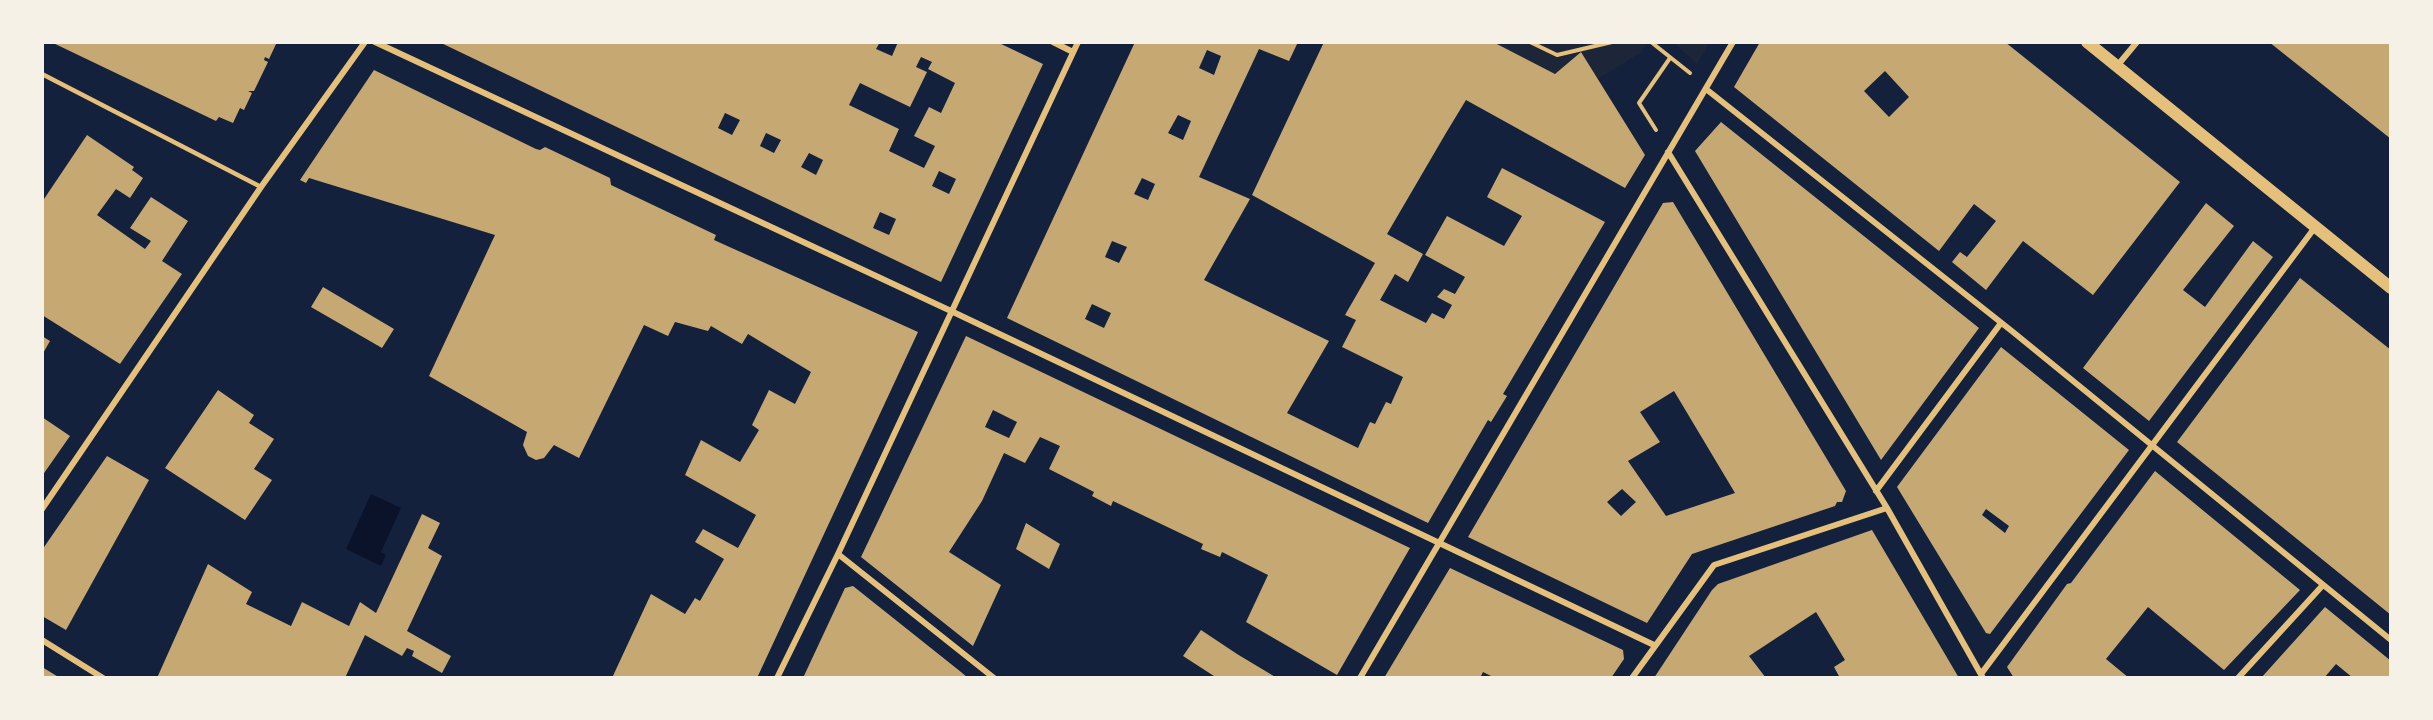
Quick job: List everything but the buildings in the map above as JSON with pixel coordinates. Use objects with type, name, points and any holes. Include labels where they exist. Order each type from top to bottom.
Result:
[{"type":"main road","points":[[2086,42],[2391,288]]},
{"type":"street","points":[[42,509],[261,186],[365,42]]},
{"type":"street","points":[[375,42],[951,311],[1654,645]]},
{"type":"street","points":[[1053,42],[1073,52]]},
{"type":"street","points":[[777,678],[838,554],[1078,42]]},
{"type":"street","points":[[1360,678],[1733,42]]},
{"type":"street","points":[[2117,66],[2138,42]]},
{"type":"street","points":[[1706,89],[2001,323],[2391,640]]},
{"type":"street","points":[[1668,152],[1887,508],[1982,676],[2316,226]]},
{"type":"street","points":[[1876,491],[2001,323]]},
{"type":"street","points":[[1632,678],[1714,565],[1887,508]]},
{"type":"street","points":[[838,554],[994,678]]},
{"type":"street","points":[[2238,678],[2323,585]]},
{"type":"street","points":[[42,640],[103,678]]},
{"type":"lane","points":[[42,75],[261,186]]},
{"type":"path","points":[[1530,42],[1557,55],[1612,42]]},
{"type":"path","points":[[1651,42],[1680,66]]},
{"type":"path","points":[[1660,136],[1639,103],[1670,58]]},
{"type":"shaded area","points":[[1493,42],[1647,42],[1642,52],[1598,79],[1581,52],[1555,74]]},
{"type":"shaded area","points":[[1673,42],[1710,42],[1697,64]]},
{"type":"shaded area","points":[[371,494],[401,508],[381,552],[386,555],[381,566],[346,549]]}]
